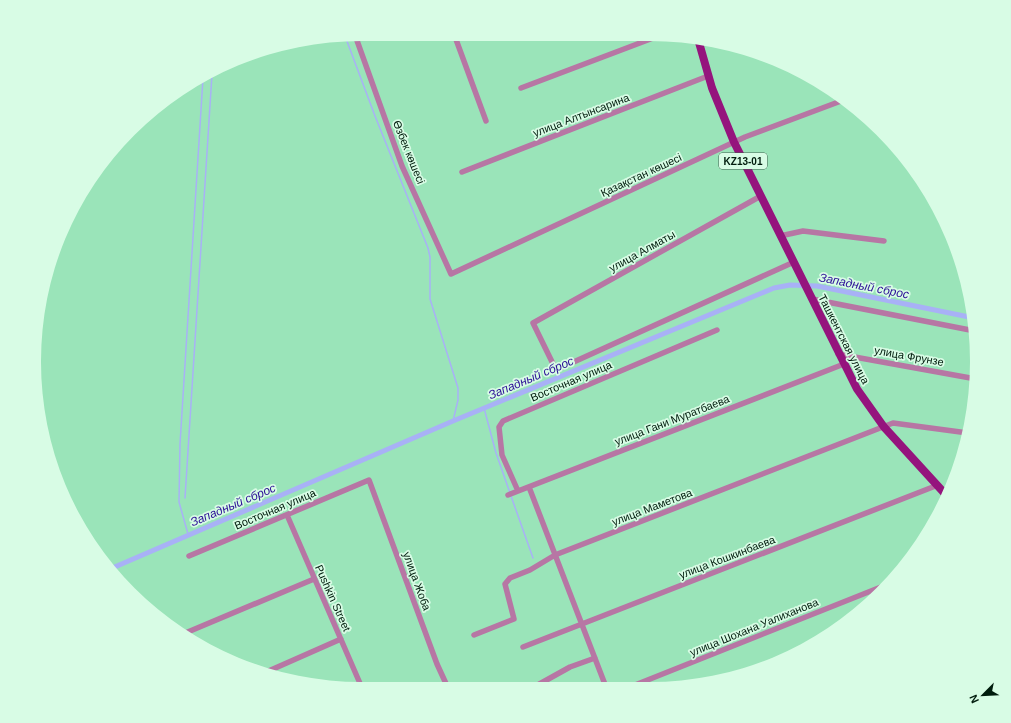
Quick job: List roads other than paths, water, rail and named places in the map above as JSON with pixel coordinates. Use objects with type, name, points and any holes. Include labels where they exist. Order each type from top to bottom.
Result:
[{"type":"main road","name":"Ташкентская улица","points":[[700,45],[708,76],[734,142],[838,354],[859,393],[884,427],[943,491]]},
{"type":"street","name":"Өзбек көшесі","points":[[357,41],[402,166],[451,274]]},
{"type":"street","points":[[457,41],[486,121]]},
{"type":"street","points":[[521,88],[645,41]]},
{"type":"street","name":"улица Алтынсарина","points":[[462,172],[708,76]]},
{"type":"street","name":"Қазақстан көшесі","points":[[451,274],[734,142],[838,102]]},
{"type":"street","name":"улица Алматы","points":[[556,370],[533,323],[760,197]]},
{"type":"street","points":[[780,236],[803,231],[884,241]]},
{"type":"street","name":"Восточная улица","points":[[556,370],[794,262]]},
{"type":"street","points":[[810,296],[968,329]]},
{"type":"street","name":"Восточная улица","points":[[518,491],[502,455],[499,427],[503,421],[717,330]]},
{"type":"street","name":"улица Фрунзе","points":[[838,354],[969,378]]},
{"type":"street","name":"улица Гани Муратбаева","points":[[508,495],[844,364]]},
{"type":"street","name":"улица Маметова","points":[[474,635],[514,619],[504,584],[510,578],[530,570],[555,555],[894,423],[962,432]]},
{"type":"street","name":"Восточная улица","points":[[189,556],[369,480]]},
{"type":"street","name":"улица Жоба","points":[[369,480],[437,664],[445,682]]},
{"type":"street","name":"улица Кошкинбаева","points":[[523,647],[938,485]]},
{"type":"street","points":[[529,487],[604,682]]},
{"type":"street","name":"Pushkin Street","points":[[288,515],[314,579],[359,682]]},
{"type":"street","points":[[189,632],[314,579]]},
{"type":"street","name":"улица Шохана Уалиханова","points":[[640,682],[874,590]]},
{"type":"street","points":[[273,669],[341,639]]},
{"type":"street","points":[[543,682],[570,668],[595,658]]},
{"type":"waterway","points":[[347,42],[428,248],[430,257],[430,299],[458,388],[458,400],[453,421]]},
{"type":"waterway","points":[[185,498],[212,78]]},
{"type":"waterway","points":[[188,534],[179,502],[180,444],[203,83]]},
{"type":"waterway","name":"Западный сброс","points":[[115,567],[453,421],[774,288],[790,285],[817,286],[966,316]]},
{"type":"waterway","points":[[484,408],[496,453],[510,493]]},
{"type":"waterway","points":[[511,496],[533,558]]}]
